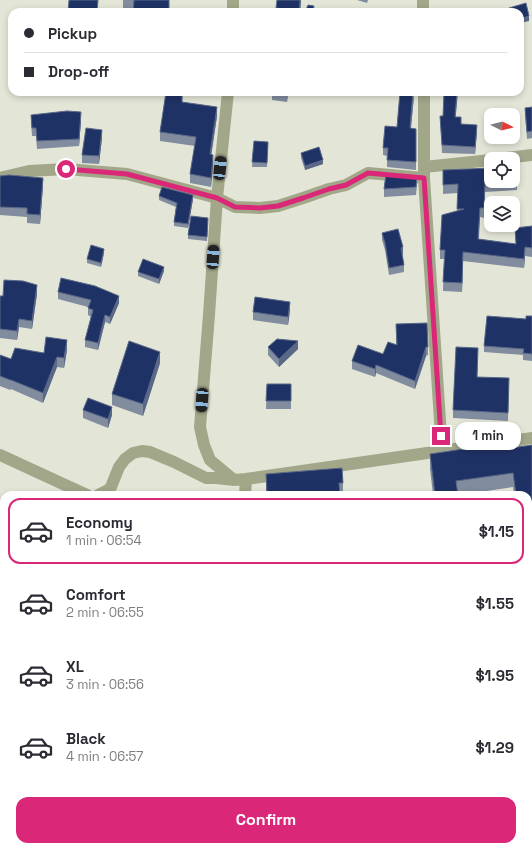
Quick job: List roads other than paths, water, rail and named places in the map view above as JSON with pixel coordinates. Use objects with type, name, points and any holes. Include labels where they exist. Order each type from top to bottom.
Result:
[{"type":"street","points":[[228,96],[217,198],[200,428],[210,460],[240,479],[244,491]]},
{"type":"street","points":[[424,96],[424,172],[442,451]]},
{"type":"street","points":[[520,156],[532,155]]},
{"type":"street","points":[[0,178],[29,171],[66,169],[127,174],[217,198],[235,207],[260,208],[278,206],[346,185],[368,173],[424,172],[484,161]]},
{"type":"street","points":[[106,491],[111,487],[119,467],[125,459],[133,453],[142,451],[150,452],[174,462],[206,478],[240,479],[532,438]]},
{"type":"street","points":[[0,455],[72,491]]}]
